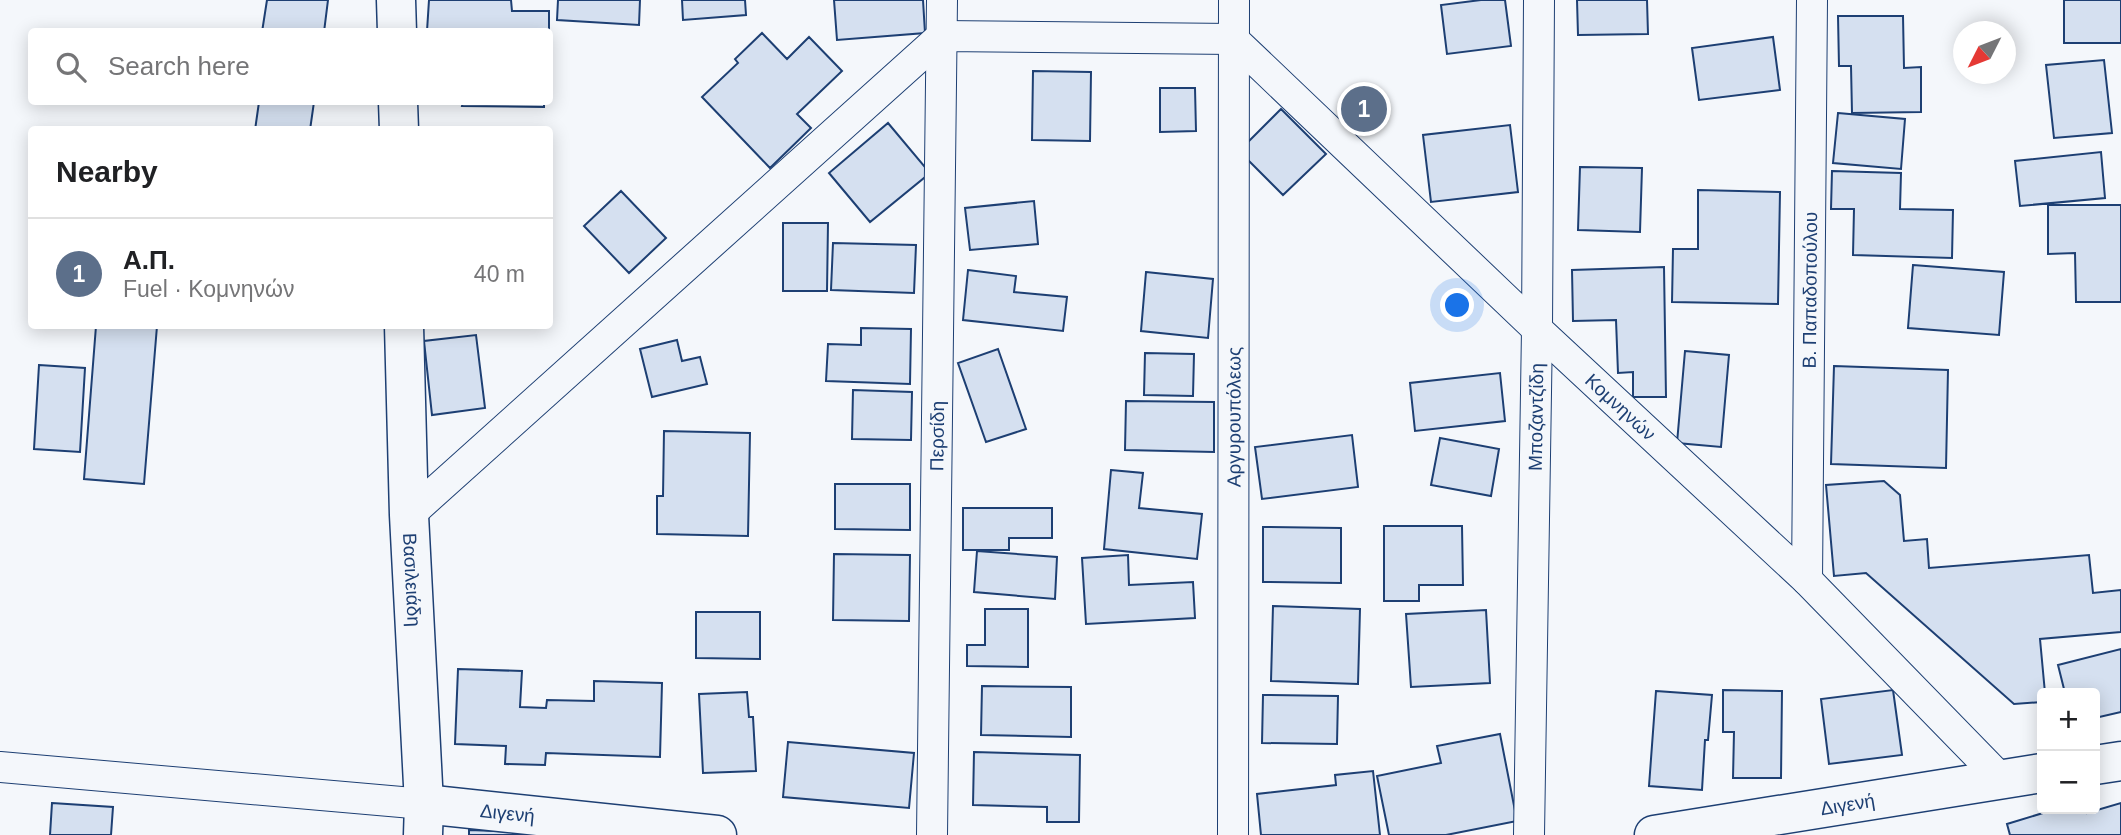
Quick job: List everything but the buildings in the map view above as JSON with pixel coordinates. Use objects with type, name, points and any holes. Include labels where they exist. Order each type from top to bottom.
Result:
[{"type":"main road","points":[[396,0],[397,28]]},
{"type":"main road","points":[[398,105],[399,126]]},
{"type":"main road","name":"Βασιλειάδη","points":[[404,329],[409,515],[424,820]]},
{"type":"main road","points":[[2100,764],[2121,761]]},
{"type":"main road","name":"Διγενή","points":[[1654,835],[2037,775]]},
{"type":"main road","name":"Διγενή","points":[[424,820],[717,835]]},
{"type":"street","name":"Περσίδη","points":[[932,835],[942,0]]},
{"type":"street","name":"Αργυρουπόλεως","points":[[1233,835],[1234,0]]},
{"type":"street","name":"Μποζαντζίδη","points":[[1529,835],[1539,0]]},
{"type":"street","name":"B. Παπαδοπούλου","points":[[1807,580],[1812,0]]},
{"type":"street","points":[[409,515],[942,36],[1233,39]]},
{"type":"street","name":"Κομνηνών","points":[[1233,39],[1537,329],[1807,580],[2002,780]]},
{"type":"street","points":[[0,767],[424,820]]},
{"type":"place","name":"Α.Π.","points":[[1364,109]]}]
